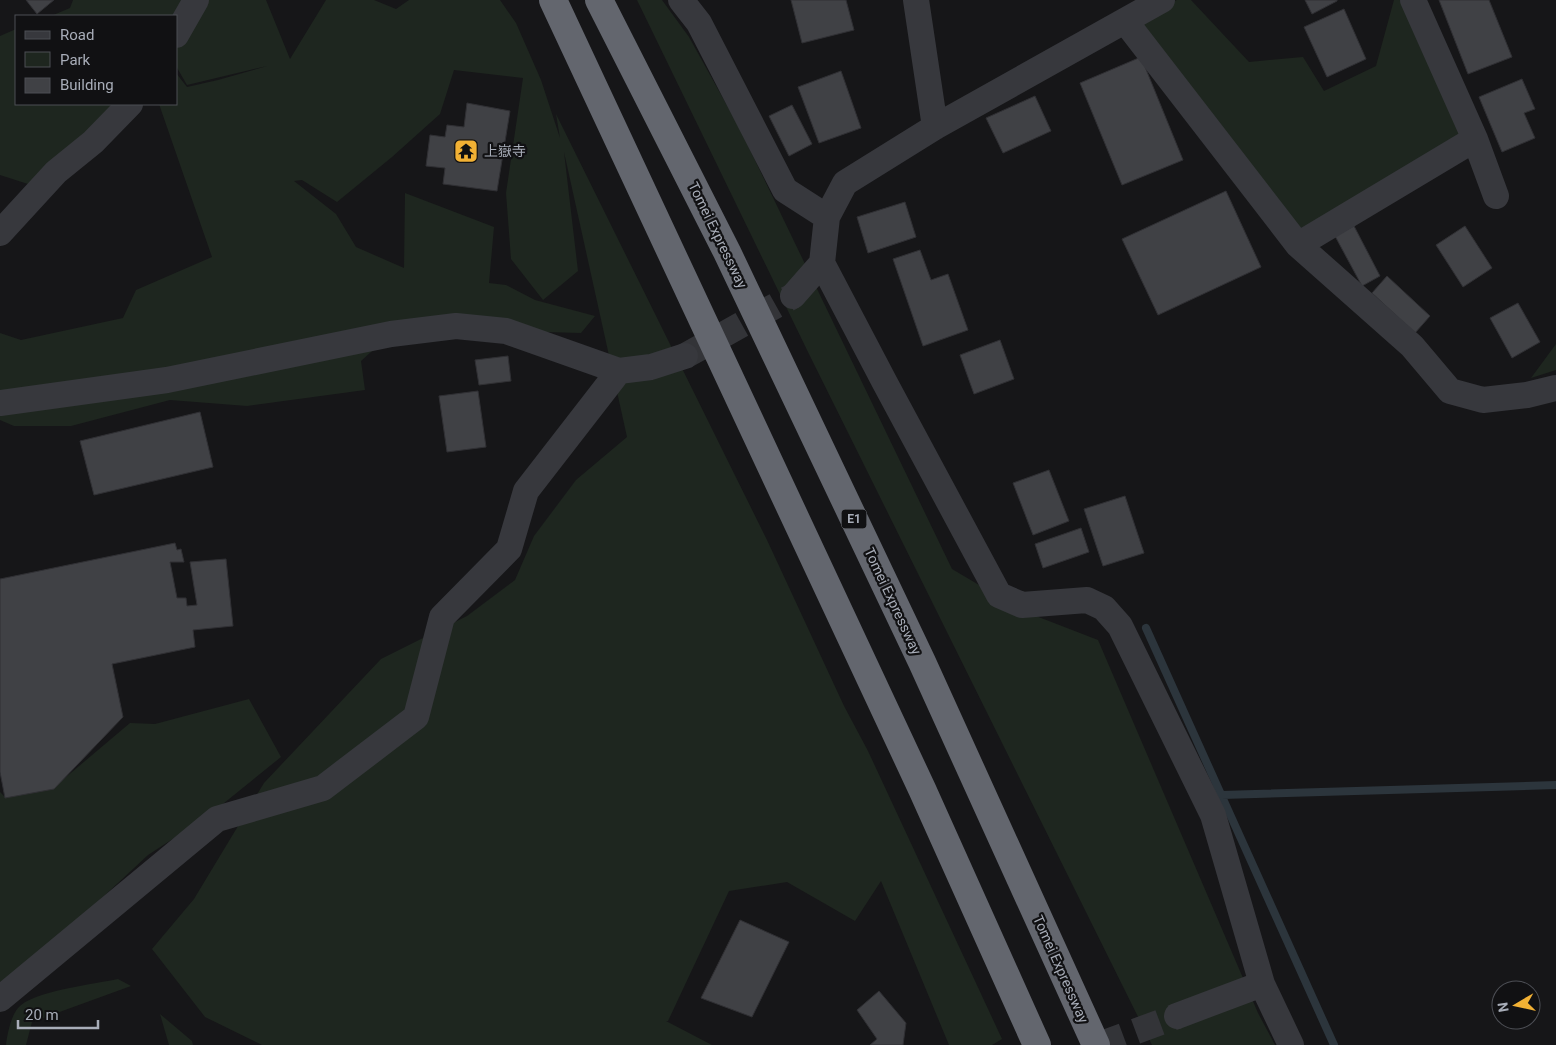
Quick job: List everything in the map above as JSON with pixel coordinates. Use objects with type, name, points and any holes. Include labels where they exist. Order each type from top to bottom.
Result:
[{"type":"highway","points":[[552,0],[914,772],[1037,1045]]},
{"type":"highway","name":"Tomei Expressway","points":[[599,0],[727,252],[774,350],[922,662],[1096,1045]]},
{"type":"street","points":[[178,32],[196,0]]},
{"type":"street","points":[[681,0],[699,22],[785,190],[827,217]]},
{"type":"street","points":[[916,0],[935,127]]},
{"type":"street","points":[[1162,0],[935,127],[845,183],[827,217],[822,263],[998,595],[1022,605],[1087,600],[1104,608],[1120,626],[1213,816],[1262,984],[1291,1045]]},
{"type":"street","points":[[1413,0],[1475,139],[1496,196]]},
{"type":"street","points":[[1125,21],[1298,245],[1412,346],[1450,391],[1483,400],[1527,395],[1556,388]]},
{"type":"street","points":[[0,233],[56,172],[93,142],[129,105]]},
{"type":"street","points":[[1298,245],[1475,139]]},
{"type":"street","points":[[793,296],[822,263]]},
{"type":"street","points":[[0,403],[167,380],[390,334],[456,326],[506,331],[619,371],[650,367],[686,356]]},
{"type":"street","points":[[0,999],[217,819],[323,788],[416,717],[442,617],[509,549],[526,490],[619,371]]},
{"type":"street","points":[[1177,1016],[1262,984]]},
{"type":"green space","points":[[73,0],[266,0],[290,59],[326,0],[374,0],[396,9],[409,0],[500,0],[516,23],[541,80],[560,138],[556,114],[767,540],[1002,1039],[992,1045],[949,1045],[881,881],[855,921],[787,882],[729,891],[668,1021],[666,1021],[712,1045],[262,1045],[205,1017],[152,949],[194,899],[264,783],[381,659],[467,616],[515,580],[534,536],[576,480],[627,437],[564,152],[578,271],[543,300],[511,259],[506,193],[523,78],[454,70],[440,114],[392,157],[337,202],[302,180],[294,181],[336,214],[356,247],[404,268],[405,193],[494,227],[489,283],[506,285],[535,300],[595,316],[581,333],[506,331],[391,334],[361,361],[365,390],[247,406],[170,400],[71,426],[14,426],[0,420],[0,333],[21,340],[123,318],[136,290],[212,257],[159,105],[178,105],[178,76],[187,87],[267,66],[187,85],[178,69],[178,15],[53,15],[70,8]]},
{"type":"green space","points":[[637,0],[662,0],[689,37],[739,127],[952,569],[1023,611],[1098,640],[1258,1013],[1275,1045],[1152,1045],[807,350]]},
{"type":"green space","points":[[1177,0],[1191,0],[1249,62],[1303,57],[1324,91],[1376,66],[1394,0],[1404,0],[1466,144],[1298,245],[1125,21]]},
{"type":"green space","points":[[15,29],[15,105],[128,105],[28,184],[0,175],[0,36]]},
{"type":"green space","points":[[1556,344],[1556,370],[1531,378]]},
{"type":"green space","points":[[249,699],[281,757],[208,816],[148,855],[30,965],[0,982],[0,792],[6,798],[59,783],[130,723],[155,724]]},
{"type":"green space","points":[[118,979],[131,986],[32,1022],[26,1045],[6,1045],[13,1016],[25,1002],[50,993]]},
{"type":"green space","points":[[160,1014],[192,1041],[193,1045],[169,1045]]},
{"type":"building","points":[[26,0],[54,0],[37,14]]},
{"type":"building","points":[[791,0],[846,0],[854,30],[802,43]]},
{"type":"building","points":[[1305,0],[1337,0],[1337,1],[1312,14]]},
{"type":"building","points":[[1439,0],[1489,0],[1512,57],[1468,74]]},
{"type":"building","points":[[1344,9],[1366,59],[1327,77],[1304,27]]},
{"type":"building","points":[[1141,57],[1183,160],[1122,185],[1080,83]]},
{"type":"building","points":[[841,71],[861,128],[819,143],[798,87]]},
{"type":"building","points":[[1522,79],[1535,109],[1524,113],[1535,138],[1502,152],[1479,97]]},
{"type":"building","points":[[1035,96],[1051,131],[1003,153],[986,118]]},
{"type":"building","name":"上嶽寺","points":[[467,103],[510,111],[497,191],[443,184],[445,168],[426,166],[430,135],[445,137],[447,125],[464,127]]},
{"type":"building","points":[[792,105],[812,144],[789,156],[769,116]]},
{"type":"building","points":[[1226,191],[1261,267],[1158,315],[1122,239]]},
{"type":"building","points":[[905,202],[916,237],[868,253],[857,217]]},
{"type":"building","points":[[1354,226],[1380,276],[1362,286],[1335,236]]},
{"type":"building","points":[[1465,226],[1492,268],[1463,287],[1436,245]]},
{"type":"building","points":[[920,250],[931,280],[948,274],[968,330],[923,346],[893,259]]},
{"type":"building","points":[[1387,276],[1430,316],[1415,333],[1372,293]]},
{"type":"building","points":[[1518,303],[1540,342],[1512,358],[1490,318]]},
{"type":"building","points":[[1000,340],[1014,379],[974,394],[960,355]]},
{"type":"building","points":[[508,356],[511,381],[479,385],[475,360]]},
{"type":"building","points":[[478,391],[486,447],[447,452],[439,396]]},
{"type":"building","points":[[200,412],[213,467],[94,495],[80,441]]},
{"type":"building","points":[[1049,470],[1069,521],[1033,535],[1013,483]]},
{"type":"building","points":[[1125,496],[1144,553],[1103,566],[1084,509]]},
{"type":"building","points":[[1081,528],[1089,552],[1043,568],[1035,544]]},
{"type":"building","points":[[175,543],[177,550],[181,549],[184,562],[170,562],[177,598],[186,598],[187,606],[197,605],[190,562],[226,559],[233,626],[193,630],[195,647],[112,664],[123,717],[54,789],[5,798],[0,772],[0,579]]},
{"type":"building","points":[[740,920],[789,942],[752,1017],[701,998]]},
{"type":"building","points":[[879,991],[906,1023],[903,1045],[870,1045],[877,1039],[857,1010]]},
{"type":"waterway","points":[[1146,628],[1334,1045]]},
{"type":"waterway","points":[[1222,795],[1556,785]]},
{"type":"tunnel","points":[[685,356],[793,296]]},
{"type":"tunnel","points":[[1099,1045],[1177,1016]]},
{"type":"place","name":"上嶽寺","points":[[466,151]]}]
